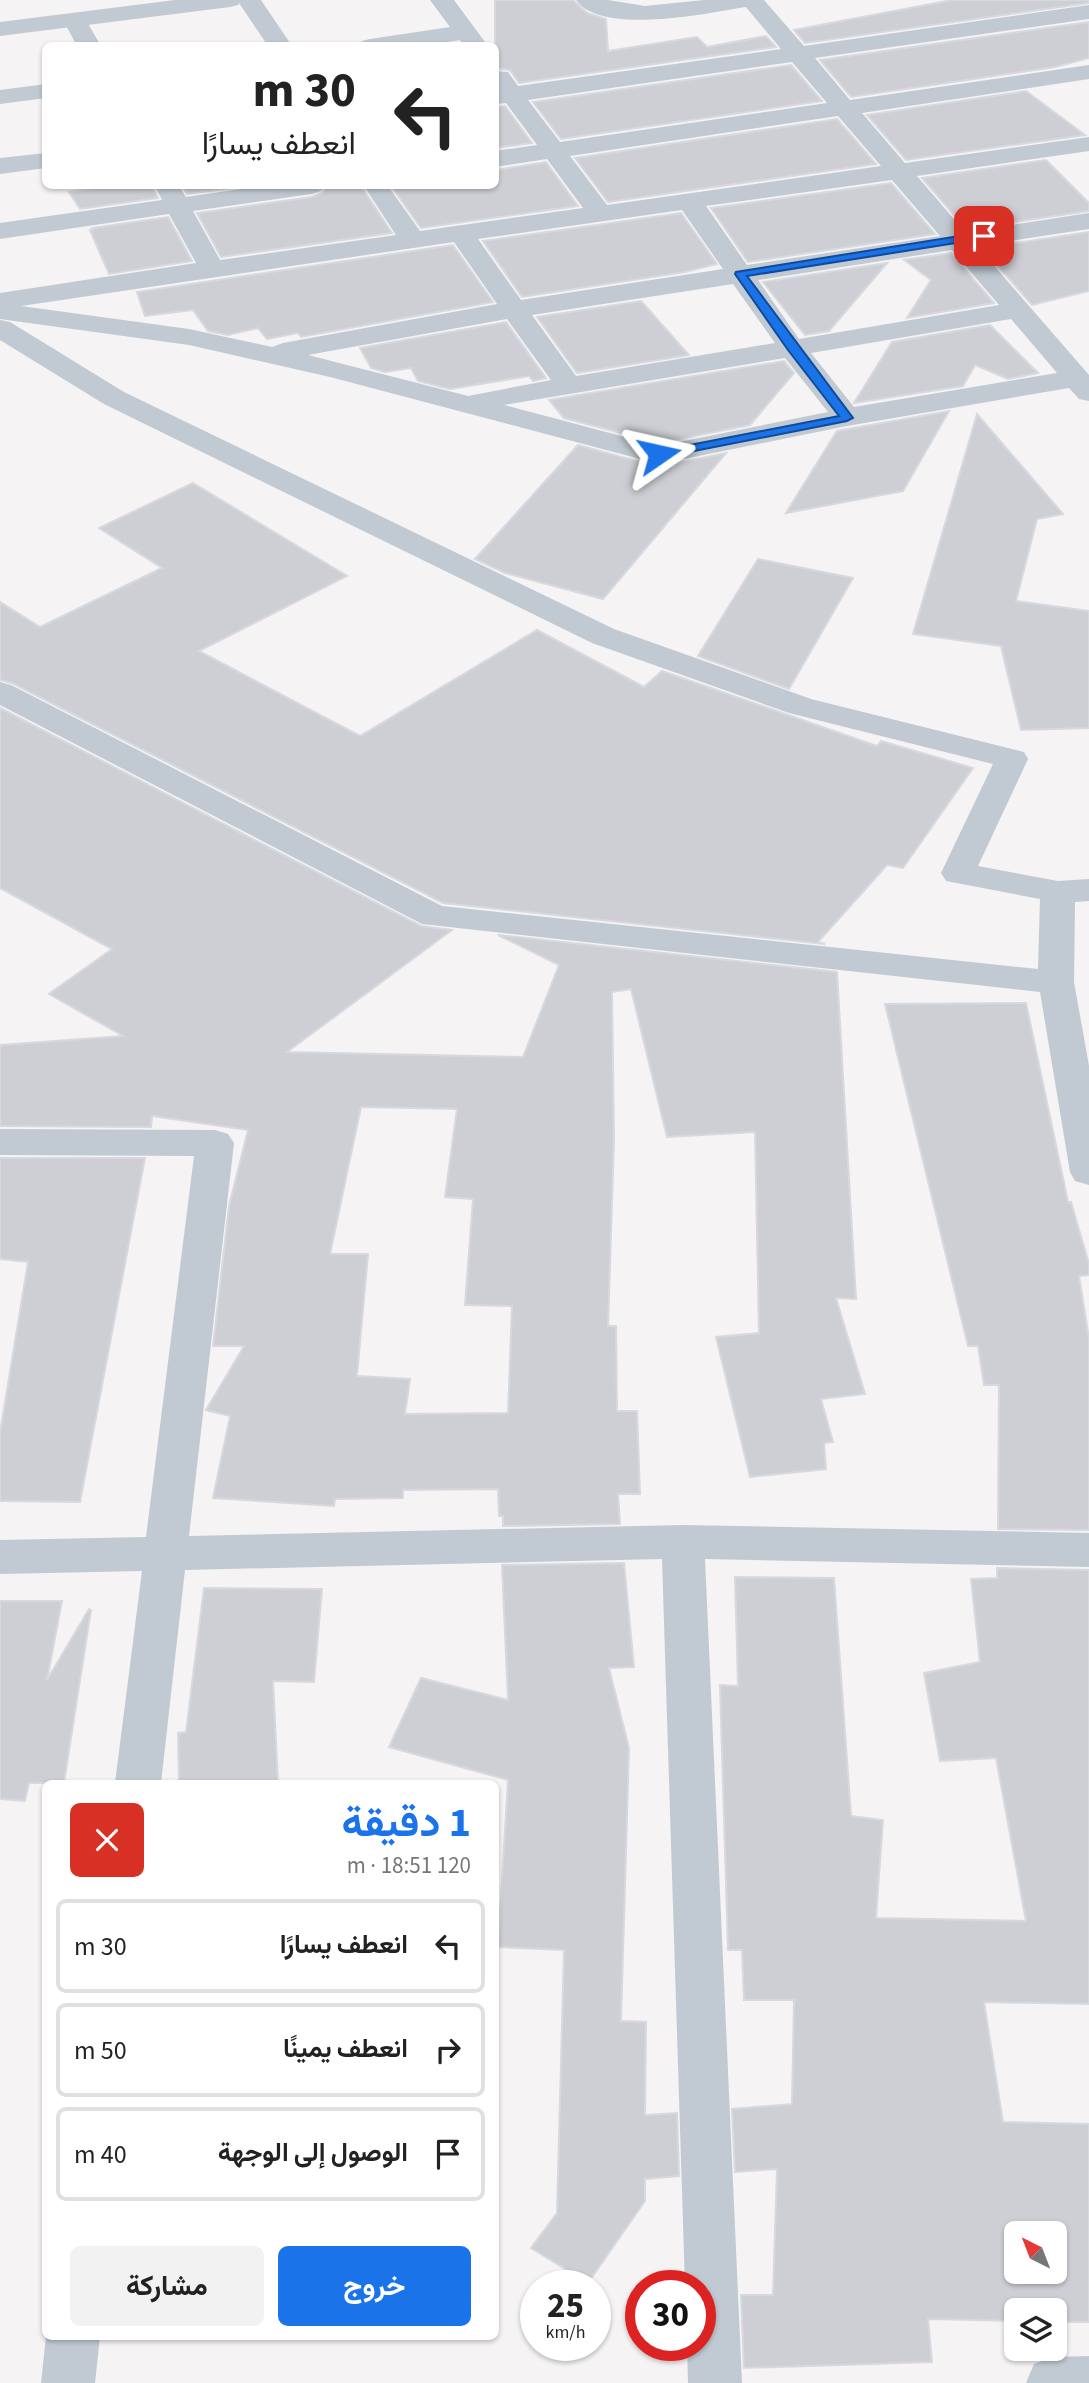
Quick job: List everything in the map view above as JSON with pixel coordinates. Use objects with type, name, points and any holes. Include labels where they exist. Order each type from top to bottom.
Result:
[{"type":"street","points":[[0,29],[230,0]]},
{"type":"street","points":[[249,0],[277,42]]},
{"type":"street","points":[[442,0],[471,39]]},
{"type":"street","points":[[588,0],[619,12],[643,13],[745,0]]},
{"type":"street","points":[[751,0],[1082,385]]},
{"type":"street","points":[[504,95],[797,54],[1051,8],[1089,12]]},
{"type":"street","points":[[75,20],[87,42]]},
{"type":"street","points":[[428,42],[471,39]]},
{"type":"street","points":[[499,158],[1089,72]]},
{"type":"street","points":[[0,97],[42,92]]},
{"type":"street","points":[[504,95],[553,150],[600,214]]},
{"type":"street","points":[[0,301],[1089,144]]},
{"type":"street","points":[[0,166],[42,161]]},
{"type":"street","points":[[0,231],[172,195],[265,189]]},
{"type":"street","points":[[378,189],[414,240]]},
{"type":"street","points":[[172,195],[212,269]]},
{"type":"street","points":[[689,201],[792,348],[847,418]]},
{"type":"street","points":[[267,354],[515,309],[1089,221]]},
{"type":"street","points":[[461,233],[569,386]]},
{"type":"street","points":[[466,403],[1018,310]]},
{"type":"street","points":[[0,312],[189,337],[466,403],[659,454],[847,418],[1082,385]]},
{"type":"street","points":[[0,328],[114,398],[603,636],[800,706],[1012,759],[958,873],[1073,891],[1056,982],[1089,1172]]},
{"type":"street","points":[[0,692],[435,916],[1056,982]]},
{"type":"street","points":[[0,1142],[215,1143],[138,1780]]},
{"type":"street","points":[[683,1542],[715,2383]]},
{"type":"street","points":[[0,1557],[683,1542],[1089,1550]]},
{"type":"street","points":[[68,2383],[73,2340]]},
{"type":"street","points":[[1053,2383],[1089,2382]]},
{"type":"building","points":[[495,0],[573,0],[587,13],[606,19],[608,51],[697,37],[707,47],[766,36],[776,47],[519,83],[510,70],[499,69],[499,42],[495,42]]},
{"type":"building","points":[[952,0],[1089,0],[1089,3],[805,43],[794,30]]},
{"type":"building","points":[[1089,22],[1089,58],[1055,67],[851,97],[820,60]]},
{"type":"building","points":[[791,65],[822,101],[561,139],[533,102]]},
{"type":"building","points":[[1026,91],[1085,135],[906,160],[867,115]]},
{"type":"building","points":[[505,106],[532,143],[499,147],[499,107]]},
{"type":"building","points":[[837,119],[876,164],[608,202],[575,158]]},
{"type":"building","points":[[1046,160],[1089,203],[1089,211],[966,229],[922,178]]},
{"type":"building","points":[[546,162],[578,206],[421,228],[393,189],[499,189],[499,169]]},
{"type":"building","points":[[891,183],[935,234],[748,262],[711,208]]},
{"type":"building","points":[[89,189],[154,189],[158,198],[80,209],[69,192]]},
{"type":"building","points":[[184,189],[224,189],[187,194]]},
{"type":"building","points":[[325,189],[363,189],[392,233],[221,257],[197,213],[312,197]]},
{"type":"building","points":[[681,213],[717,264],[685,272],[522,297],[483,241]]},
{"type":"building","points":[[168,217],[192,261],[109,274],[90,230],[93,230],[92,228]]},
{"type":"building","points":[[1089,232],[1089,291],[1032,305],[982,248]]},
{"type":"building","points":[[453,245],[493,302],[301,337],[298,333],[267,339],[258,328],[228,335],[208,331],[193,310],[145,316],[137,292]]},
{"type":"building","points":[[951,253],[994,303],[907,318],[931,280],[904,260]]},
{"type":"building","points":[[887,263],[829,331],[805,335],[763,282]]},
{"type":"building","points":[[641,301],[689,355],[577,373],[537,317]]},
{"type":"building","points":[[506,322],[546,378],[533,381],[529,376],[450,389],[418,381],[411,368],[385,372],[371,368],[360,348]]},
{"type":"building","points":[[990,325],[1038,373],[1008,379],[975,365],[963,386],[854,403],[892,342]]},
{"type":"building","points":[[784,361],[794,373],[750,425],[659,443],[564,418],[549,400]]},
{"type":"building","points":[[949,411],[903,491],[786,513],[837,431]]},
{"type":"building","points":[[977,414],[1063,514],[1037,519],[1016,601],[1089,611],[1089,728],[1021,730],[1001,646],[913,634]]},
{"type":"building","points":[[578,445],[658,467],[726,453],[603,599],[505,573],[475,559]]},
{"type":"building","points":[[193,483],[347,576],[199,651],[360,736],[537,630],[644,687],[662,671],[877,746],[881,741],[973,768],[903,868],[887,865],[818,942],[825,944],[443,903],[12,683],[0,680],[0,602],[40,627],[162,568],[99,528]]},
{"type":"building","points":[[758,559],[853,578],[789,689],[698,656]]},
{"type":"building","points":[[0,708],[421,926],[452,930],[287,1052],[523,1057],[559,965],[498,935],[837,972],[856,1299],[836,1298],[865,1394],[821,1399],[833,1442],[824,1443],[826,1469],[750,1477],[716,1337],[759,1333],[755,1132],[667,1137],[631,989],[612,992],[614,1140],[608,1326],[616,1326],[617,1411],[637,1411],[640,1494],[618,1494],[620,1524],[503,1526],[503,1516],[499,1516],[498,1489],[403,1490],[403,1498],[335,1499],[334,1506],[213,1498],[230,1416],[206,1410],[244,1346],[213,1346],[229,1206],[248,1130],[152,1116],[151,1127],[0,1126],[0,1045],[123,1036],[49,994],[112,949],[0,888]],"holes":[[[361,1107],[457,1109],[445,1197],[473,1199],[465,1305],[512,1306],[508,1413],[405,1414],[410,1379],[357,1376],[368,1254],[330,1254]]]},
{"type":"building","points":[[1026,1003],[1068,1202],[1071,1202],[1089,1264],[1089,1275],[1079,1276],[1089,1339],[1089,1530],[998,1529],[999,1385],[984,1385],[978,1346],[968,1346],[885,1004]]},
{"type":"building","points":[[0,1158],[145,1158],[80,1502],[0,1501],[0,1433],[28,1262],[0,1259]]},
{"type":"building","points":[[624,1563],[634,1667],[609,1668],[629,1748],[621,2021],[646,2022],[645,2115],[677,2113],[679,2176],[645,2179],[645,2201],[597,2270],[567,2270],[531,2248],[557,2213],[564,1950],[499,1947],[508,1780],[389,1747],[421,1678],[508,1700],[502,1565]]},
{"type":"building","points":[[997,1568],[1089,1570],[1089,2004],[984,2002],[1003,2122],[1089,2124],[1089,2322],[1067,2322],[1067,2298],[1004,2298],[1004,2321],[928,2319],[932,2362],[744,2368],[741,2295],[773,2295],[777,2169],[735,2172],[732,2109],[792,2104],[794,2000],[744,2000],[742,1950],[728,1950],[720,1685],[738,1686],[735,1577],[834,1578],[851,1816],[883,1820],[876,1918],[1026,1921],[996,1758],[940,1761],[924,1673],[980,1662],[971,1579],[997,1578]]},
{"type":"building","points":[[204,1588],[322,1589],[314,1682],[273,1681],[278,1780],[179,1780],[178,1733],[186,1732]]},
{"type":"building","points":[[0,1601],[62,1601],[47,1680],[89,1609],[91,1610],[64,1780],[29,1783],[25,1801],[0,1799]]},
{"type":"route","points":[[659,454],[847,418],[792,348],[740,274],[984,236]]}]
